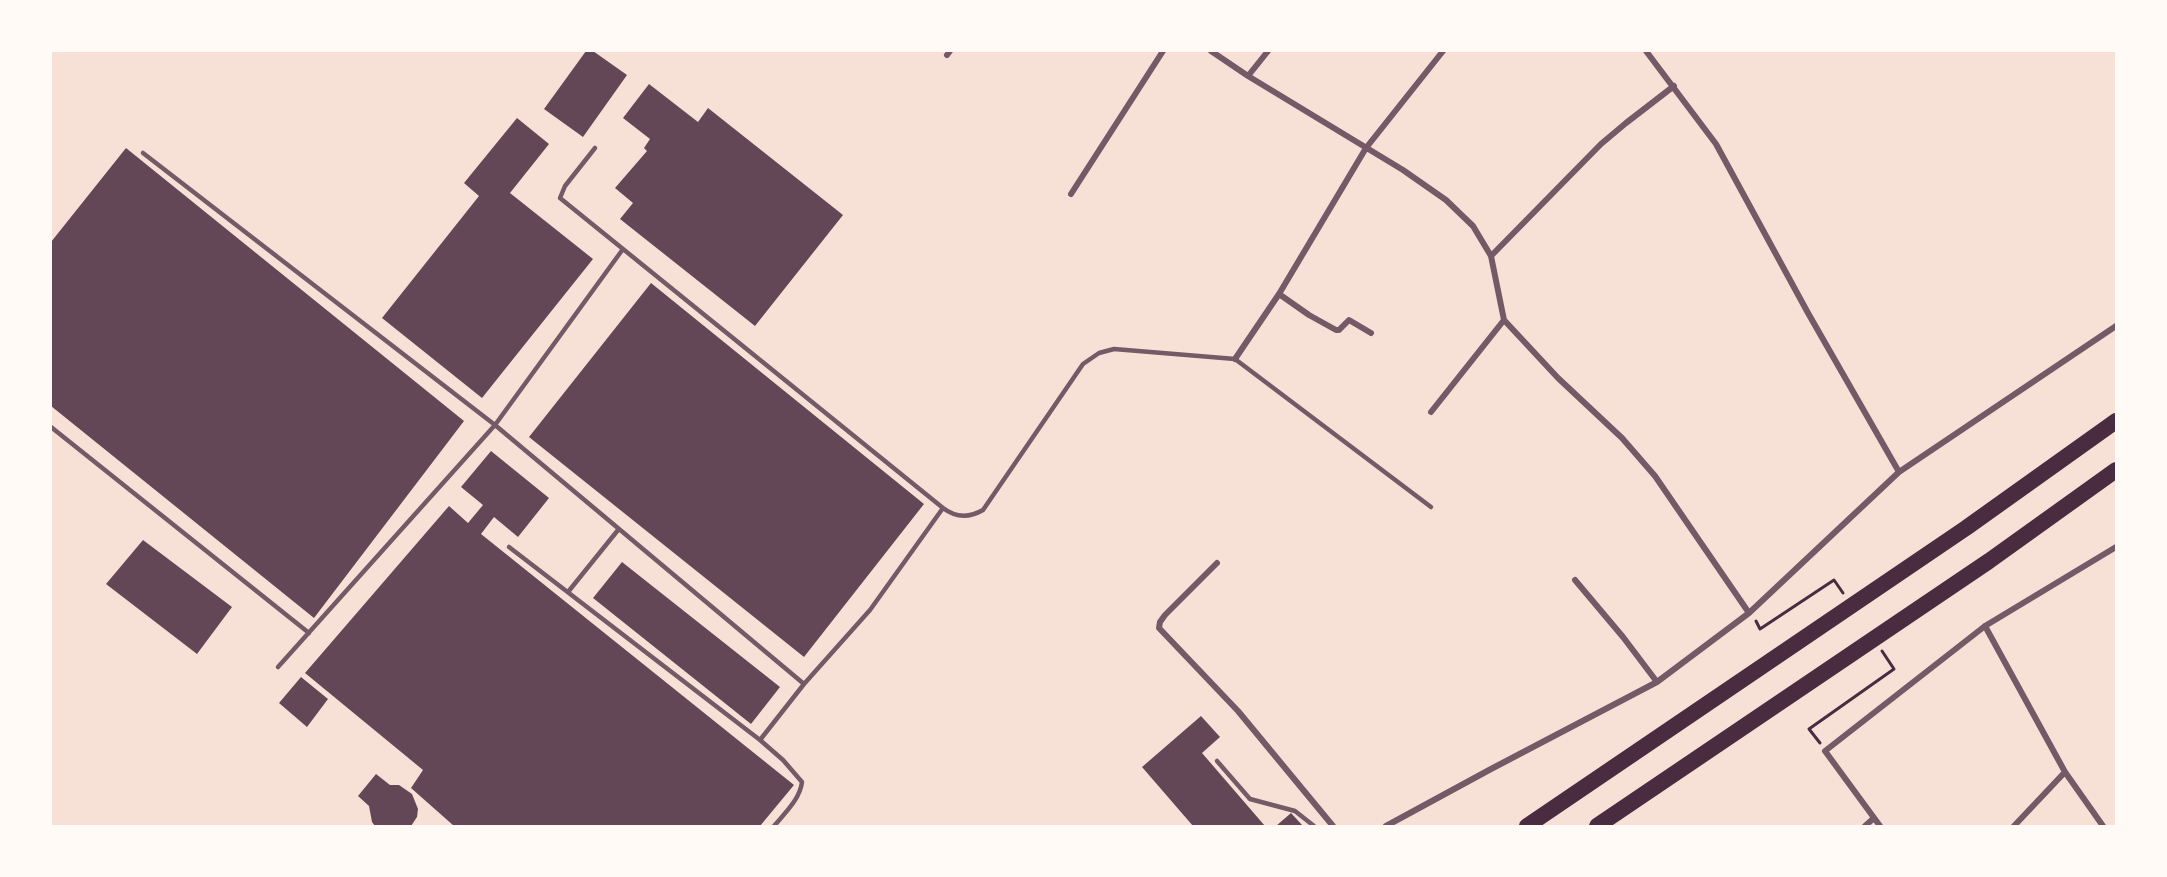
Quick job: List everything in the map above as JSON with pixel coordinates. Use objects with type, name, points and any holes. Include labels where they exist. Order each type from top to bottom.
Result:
[{"type":"highway","points":[[1527,826],[1966,528],[2116,421]]},
{"type":"highway","points":[[1597,826],[1989,561],[2116,470]]},
{"type":"street","points":[[1071,194],[1163,51]]},
{"type":"street","points":[[1211,51],[1446,200],[1473,226],[1491,256],[1504,320],[1558,378],[1622,438],[1655,476],[1749,613]]},
{"type":"street","points":[[1248,76],[1268,51]]},
{"type":"street","points":[[1236,359],[1279,294],[1366,148],[1443,51]]},
{"type":"street","points":[[1646,51],[1716,144],[1808,313],[1899,472]]},
{"type":"street","points":[[1491,256],[1601,144],[1674,86]]},
{"type":"street","points":[[1279,294],[1336,330],[1339,330],[1349,320],[1371,333]]},
{"type":"street","points":[[1431,412],[1504,320]]},
{"type":"street","points":[[1386,826],[1657,682],[1749,613],[1899,472],[2116,326]]},
{"type":"street","points":[[1880,826],[1826,751],[1985,626],[2116,547]]},
{"type":"street","points":[[1217,563],[1165,615],[1159,628],[1238,711],[1333,826]]},
{"type":"street","points":[[1575,580],[1657,682]]},
{"type":"street","points":[[1985,626],[2065,772],[2103,826]]},
{"type":"street","points":[[2014,826],[2065,772]]},
{"type":"street","points":[[1865,826],[1874,818]]},
{"type":"lane","points":[[595,148],[565,186],[560,198],[951,515],[974,516],[983,510],[1083,364],[1099,353],[1114,349],[1236,359],[1431,507]]},
{"type":"lane","points":[[143,153],[495,425],[804,684]]},
{"type":"lane","points":[[278,667],[495,425],[623,249]]},
{"type":"lane","points":[[51,427],[309,633]]},
{"type":"lane","points":[[760,740],[804,684],[870,610],[943,508]]},
{"type":"lane","points":[[568,592],[618,530]]},
{"type":"lane","points":[[509,547],[783,760],[802,782],[801,790],[774,826]]},
{"type":"lane","points":[[1217,761],[1250,799],[1295,811],[1314,826]]},
{"type":"path","points":[[1760,629],[1834,580]]},
{"type":"path","points":[[1809,729],[1894,669]]},
{"type":"building","points":[[586,51],[593,51],[627,75],[583,137],[544,109]]},
{"type":"building","points":[[649,84],[698,122],[708,108],[843,215],[755,326],[620,219],[633,203],[615,188],[647,151],[644,148],[650,139],[623,118]]},
{"type":"building","points":[[517,118],[549,144],[510,193],[593,259],[482,398],[382,318],[479,196],[464,183]]},
{"type":"building","points":[[126,148],[464,421],[314,618],[51,406],[51,242]]},
{"type":"building","points":[[651,283],[924,504],[804,657],[529,437]]},
{"type":"building","points":[[491,451],[549,498],[518,537],[494,517],[481,534],[794,785],[760,826],[454,826],[411,788],[423,770],[305,673],[449,506],[468,523],[483,505],[461,487]]},
{"type":"building","points":[[143,540],[232,607],[197,654],[106,584]]},
{"type":"building","points":[[622,562],[780,687],[751,724],[593,598]]},
{"type":"building","points":[[301,677],[328,699],[307,727],[279,703]]},
{"type":"building","points":[[1201,716],[1220,737],[1202,753],[1265,826],[1193,826],[1142,767]]},
{"type":"building","points":[[376,774],[390,785],[399,785],[412,794],[418,809],[417,817],[411,826],[375,826],[372,822],[369,806],[358,796]]},
{"type":"building","points":[[1291,813],[1303,826],[1276,826]]}]
